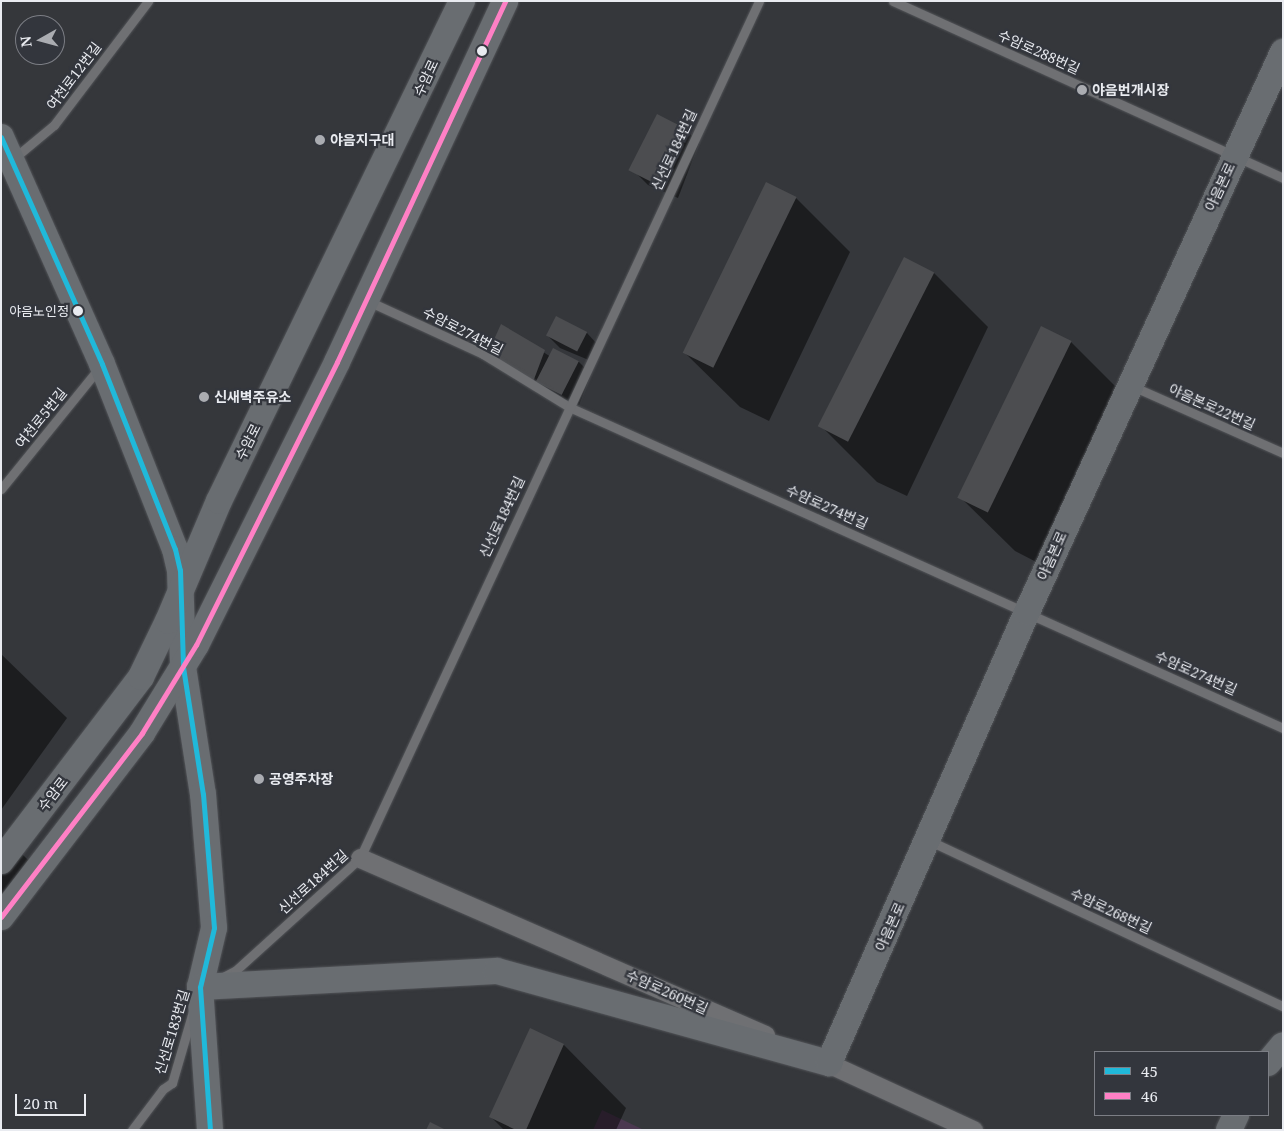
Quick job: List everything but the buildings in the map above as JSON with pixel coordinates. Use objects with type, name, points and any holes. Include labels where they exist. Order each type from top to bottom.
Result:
[{"type":"main road","name":"수암로","points":[[1,861],[141,677],[181,592],[219,501],[462,1]]},
{"type":"main road","points":[[1,917],[142,733],[183,667],[259,522],[366,300],[505,1]]},
{"type":"main road","name":"야음본로","points":[[829,1063],[929,841],[1027,612],[1129,385],[1283,52]]},
{"type":"main road","points":[[1,137],[13,160],[102,364],[170,530],[180,570],[183,667],[203,794],[214,928],[200,987],[210,1130]]},
{"type":"main road","points":[[200,987],[496,971],[829,1063]]},
{"type":"main road","points":[[1269,1062],[1283,1045]]},
{"type":"main road","points":[[1229,1130],[1236,1116]]},
{"type":"street","name":"수암로260번길","points":[[360,858],[829,1063],[973,1130]]},
{"type":"lane","name":"여천로12번길","points":[[13,160],[54,124],[148,1]]},
{"type":"lane","name":"신선로184번길","points":[[200,987],[235,972],[360,858],[759,1]]},
{"type":"lane","name":"수암로288번길","points":[[894,1],[1283,178]]},
{"type":"lane","name":"수암로274번길","points":[[366,300],[482,354],[569,406],[1283,728]]},
{"type":"lane","name":"여천로5번길","points":[[1,489],[102,364]]},
{"type":"lane","name":"야음본로22번길","points":[[1129,385],[1283,453]]},
{"type":"lane","name":"수암로268번길","points":[[929,841],[1283,1006]]},
{"type":"lane","name":"신선로183번길","points":[[132,1130],[163,1089],[172,1083],[200,987]]},
{"type":"shaded area","points":[[602,1110],[644,1130],[593,1130]]},
{"type":"transit line","name":"46","points":[[1,917],[142,733],[196,645],[337,362],[505,1]]},
{"type":"transit line","name":"45","points":[[1,137],[102,364],[175,549],[180,570],[183,667],[203,794],[214,928],[200,987],[210,1130]]},
{"type":"place","name":"야음번개시장","points":[[1082,90]]},
{"type":"place","name":"야음지구대","points":[[320,140]]},
{"type":"place","name":"야음노인정","points":[[78,311]]},
{"type":"place","name":"신새벽주유소","points":[[204,397]]},
{"type":"place","name":"공영주차장","points":[[259,779]]}]
